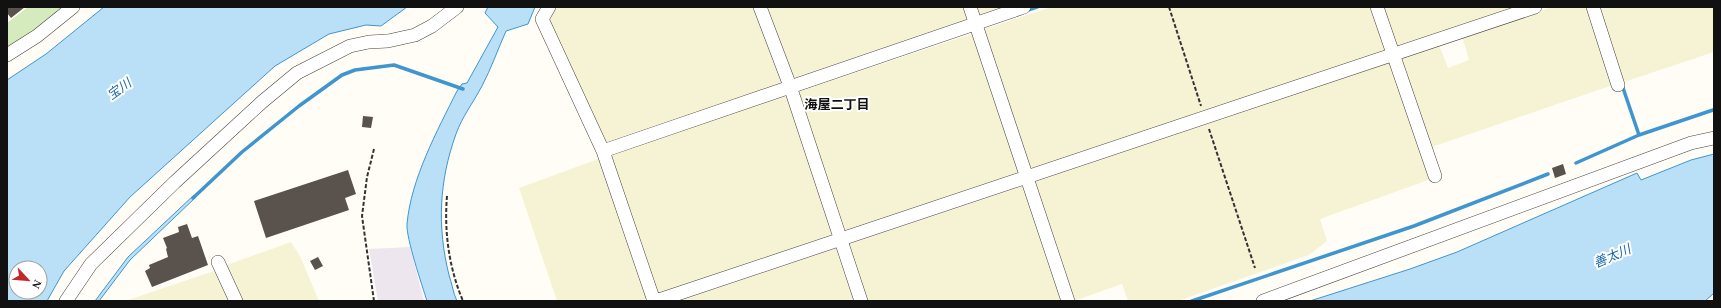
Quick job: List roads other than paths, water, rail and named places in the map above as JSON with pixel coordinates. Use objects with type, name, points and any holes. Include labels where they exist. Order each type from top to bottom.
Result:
[{"type":"street","points":[[7,55],[37,36],[73,7]]},
{"type":"street","points":[[66,301],[92,264],[147,209],[256,107],[297,73],[350,46],[369,42],[388,41],[415,35],[432,26],[457,7]]},
{"type":"street","points":[[549,7],[542,18],[603,151],[655,301],[1534,7]]},
{"type":"street","points":[[760,7],[790,86],[861,301]]},
{"type":"street","points":[[970,7],[1068,301]]},
{"type":"street","points":[[603,151],[1024,7]]},
{"type":"street","points":[[1377,7],[1436,176]]},
{"type":"street","points":[[1593,7],[1618,84]]},
{"type":"street","points":[[1263,301],[1654,156],[1691,143],[1714,138]]},
{"type":"street","points":[[218,262],[236,301]]},
{"type":"water","name":"宝川","points":[[104,7],[407,7],[381,26],[366,25],[329,34],[275,66],[130,197],[64,271],[48,299],[48,260],[8,260],[8,300],[47,301],[7,301],[7,80],[46,54]]},
{"type":"water","points":[[488,7],[535,7],[528,24],[506,31],[479,92],[458,128],[446,169],[443,187],[441,222],[445,257],[454,295],[457,301],[427,301],[407,231],[409,207],[419,173],[441,122],[457,91],[462,84],[467,83],[498,27],[485,13]]},
{"type":"water","name":"善太川","points":[[1714,154],[1714,293],[1705,301],[1310,301],[1410,269],[1457,252],[1637,173],[1641,180],[1691,160]]},
{"type":"water","points":[[194,195],[196,197],[130,260],[99,301],[95,301],[128,257]]},
{"type":"waterway","points":[[1025,11],[1037,7]]},
{"type":"waterway","points":[[193,198],[242,152],[299,106],[342,75],[355,70],[394,65],[463,89]]},
{"type":"waterway","points":[[1622,85],[1639,135]]},
{"type":"waterway","points":[[1576,163],[1639,135],[1713,110]]},
{"type":"waterway","points":[[1192,301],[1414,226],[1548,174]]},
{"type":"district","name":"海屋二丁目","points":[[837,104]]}]
